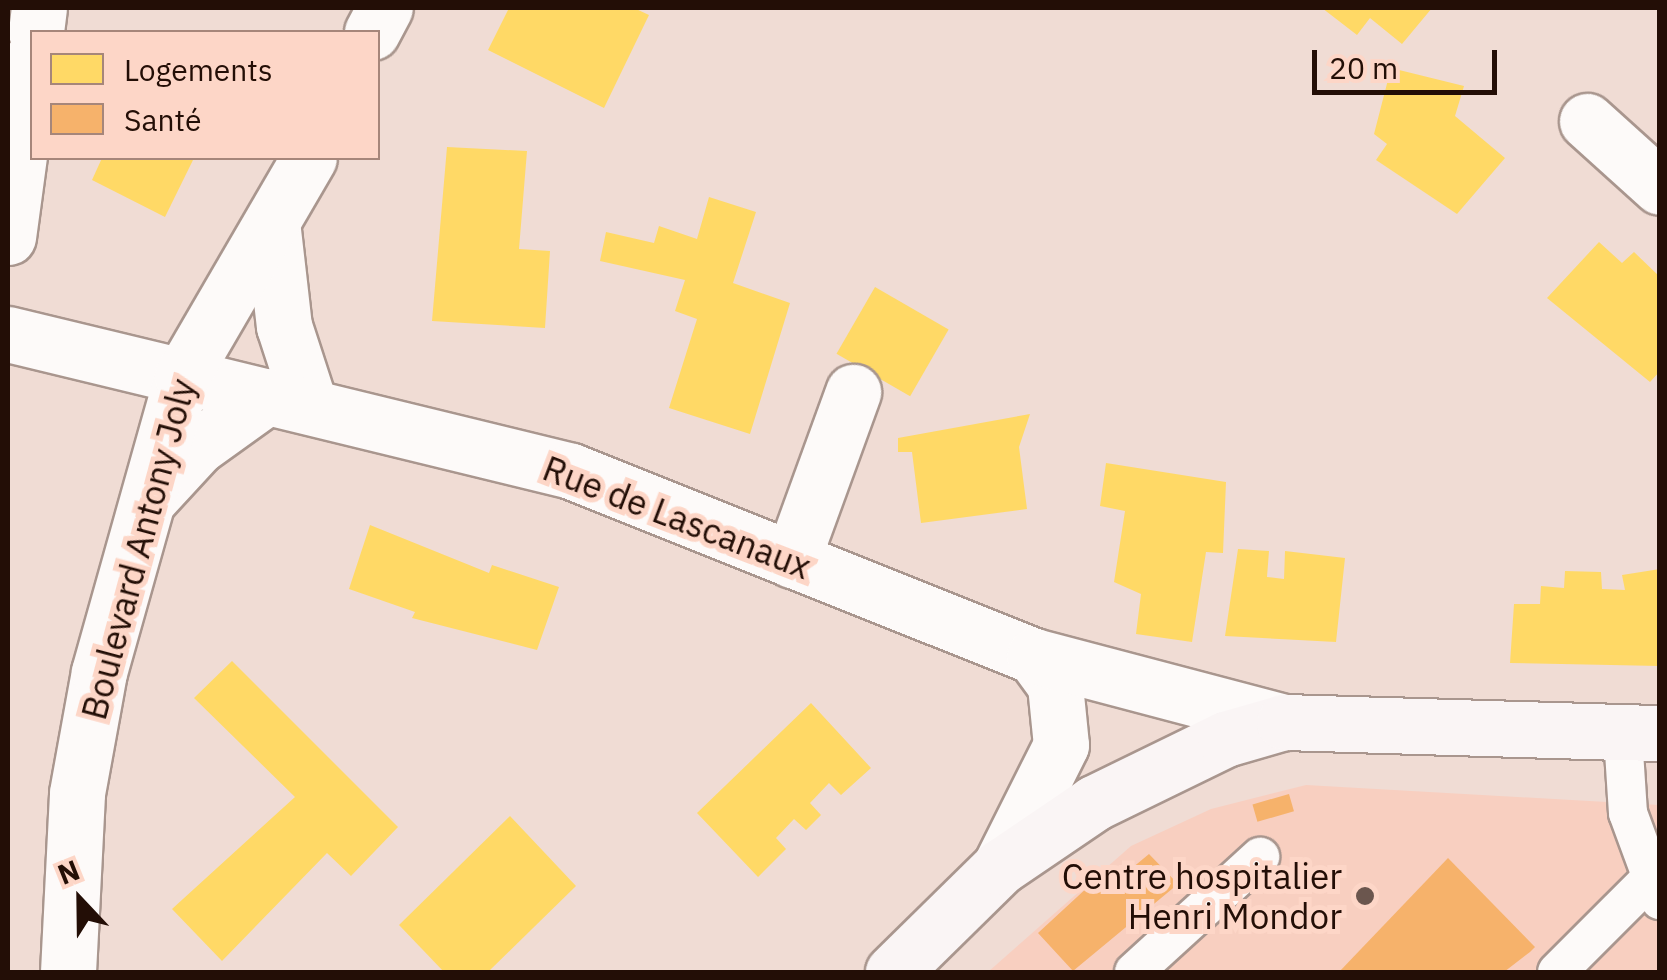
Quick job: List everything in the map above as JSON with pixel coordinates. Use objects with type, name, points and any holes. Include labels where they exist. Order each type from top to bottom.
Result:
[{"type":"main road","points":[[893,972],[1000,867],[1148,773],[1284,722],[1641,734]]},
{"type":"street","points":[[8,237],[30,74]]},
{"type":"street","points":[[1586,122],[1660,188]]},
{"type":"street","name":"Boulevard Antony Joly","points":[[68,972],[77,793],[144,504],[182,376],[273,230],[308,160]]},
{"type":"street","points":[[144,504],[197,447],[289,401],[273,230]]},
{"type":"street","name":"Rue de Lascanaux","points":[[8,334],[572,471],[1034,656],[1284,722]]},
{"type":"street","points":[[792,560],[853,392]]},
{"type":"street","points":[[1000,867],[1061,744],[1055,686],[1034,656]]},
{"type":"lane","points":[[1557,972],[1655,889],[1628,814],[1641,734]]},
{"type":"lane","points":[[1134,972],[1260,857]]},
{"type":"shaded area","name":"Centre hospitalier Henri Mondor","points":[[1306,785],[1659,805],[1659,972],[988,972],[1131,846],[1211,809]]},
{"type":"building: Logements","points":[[509,8],[634,8],[649,15],[604,108],[488,50]]},
{"type":"building: Logements","points":[[1322,8],[1432,8],[1402,44],[1370,18],[1357,35]]},
{"type":"building: Logements","points":[[1391,68],[1464,86],[1455,116],[1505,158],[1457,214],[1376,160],[1387,144],[1374,134]]},
{"type":"building: Logements","points":[[447,147],[527,151],[519,249],[550,251],[545,328],[432,321]]},
{"type":"building: Logements","points":[[101,160],[193,160],[165,217],[92,180]]},
{"type":"building: Logements","points":[[709,197],[756,212],[733,283],[790,303],[750,434],[669,408],[697,319],[675,311],[685,280],[600,261],[606,232],[654,243],[659,226],[697,239]]},
{"type":"building: Logements","points":[[1599,242],[1622,263],[1634,252],[1660,277],[1660,371],[1650,382],[1547,298]]},
{"type":"building: Logements","points":[[875,287],[949,329],[910,396],[836,354]]},
{"type":"building: Logements","points":[[1030,414],[1019,447],[1027,509],[921,523],[912,452],[898,452],[898,438]]},
{"type":"building: Logements","points":[[1106,463],[1226,482],[1223,553],[1206,552],[1192,642],[1136,634],[1141,594],[1114,582],[1125,511],[1100,506]]},
{"type":"building: Logements","points":[[370,525],[489,573],[492,565],[559,587],[537,650],[412,618],[415,612],[349,589]]},
{"type":"building: Logements","points":[[1238,549],[1269,551],[1267,577],[1284,579],[1285,551],[1345,558],[1336,642],[1225,636]]},
{"type":"building: Logements","points":[[1660,569],[1660,666],[1510,663],[1514,604],[1540,604],[1541,586],[1564,588],[1565,571],[1601,572],[1602,589],[1625,590],[1622,575]]},
{"type":"building: Logements","points":[[232,661],[398,827],[351,876],[327,853],[222,961],[172,909],[295,797],[194,698]]},
{"type":"building: Logements","points":[[811,703],[871,768],[841,795],[829,783],[810,803],[821,815],[806,830],[794,819],[776,838],[786,849],[758,877],[697,813]]},
{"type":"building: Logements","points":[[510,816],[576,886],[488,972],[444,972],[399,925]]},
{"type":"building: Santé","points":[[1289,794],[1294,811],[1257,822],[1252,804]]},
{"type":"building: Santé","points":[[1149,854],[1178,884],[1073,971],[1038,933],[1103,873],[1114,883]]},
{"type":"building: Santé","points":[[1448,858],[1535,947],[1504,972],[1339,972]]},
{"type":"place","name":"Centre hospitalier Henri Mondor","points":[[1365,896]]}]
